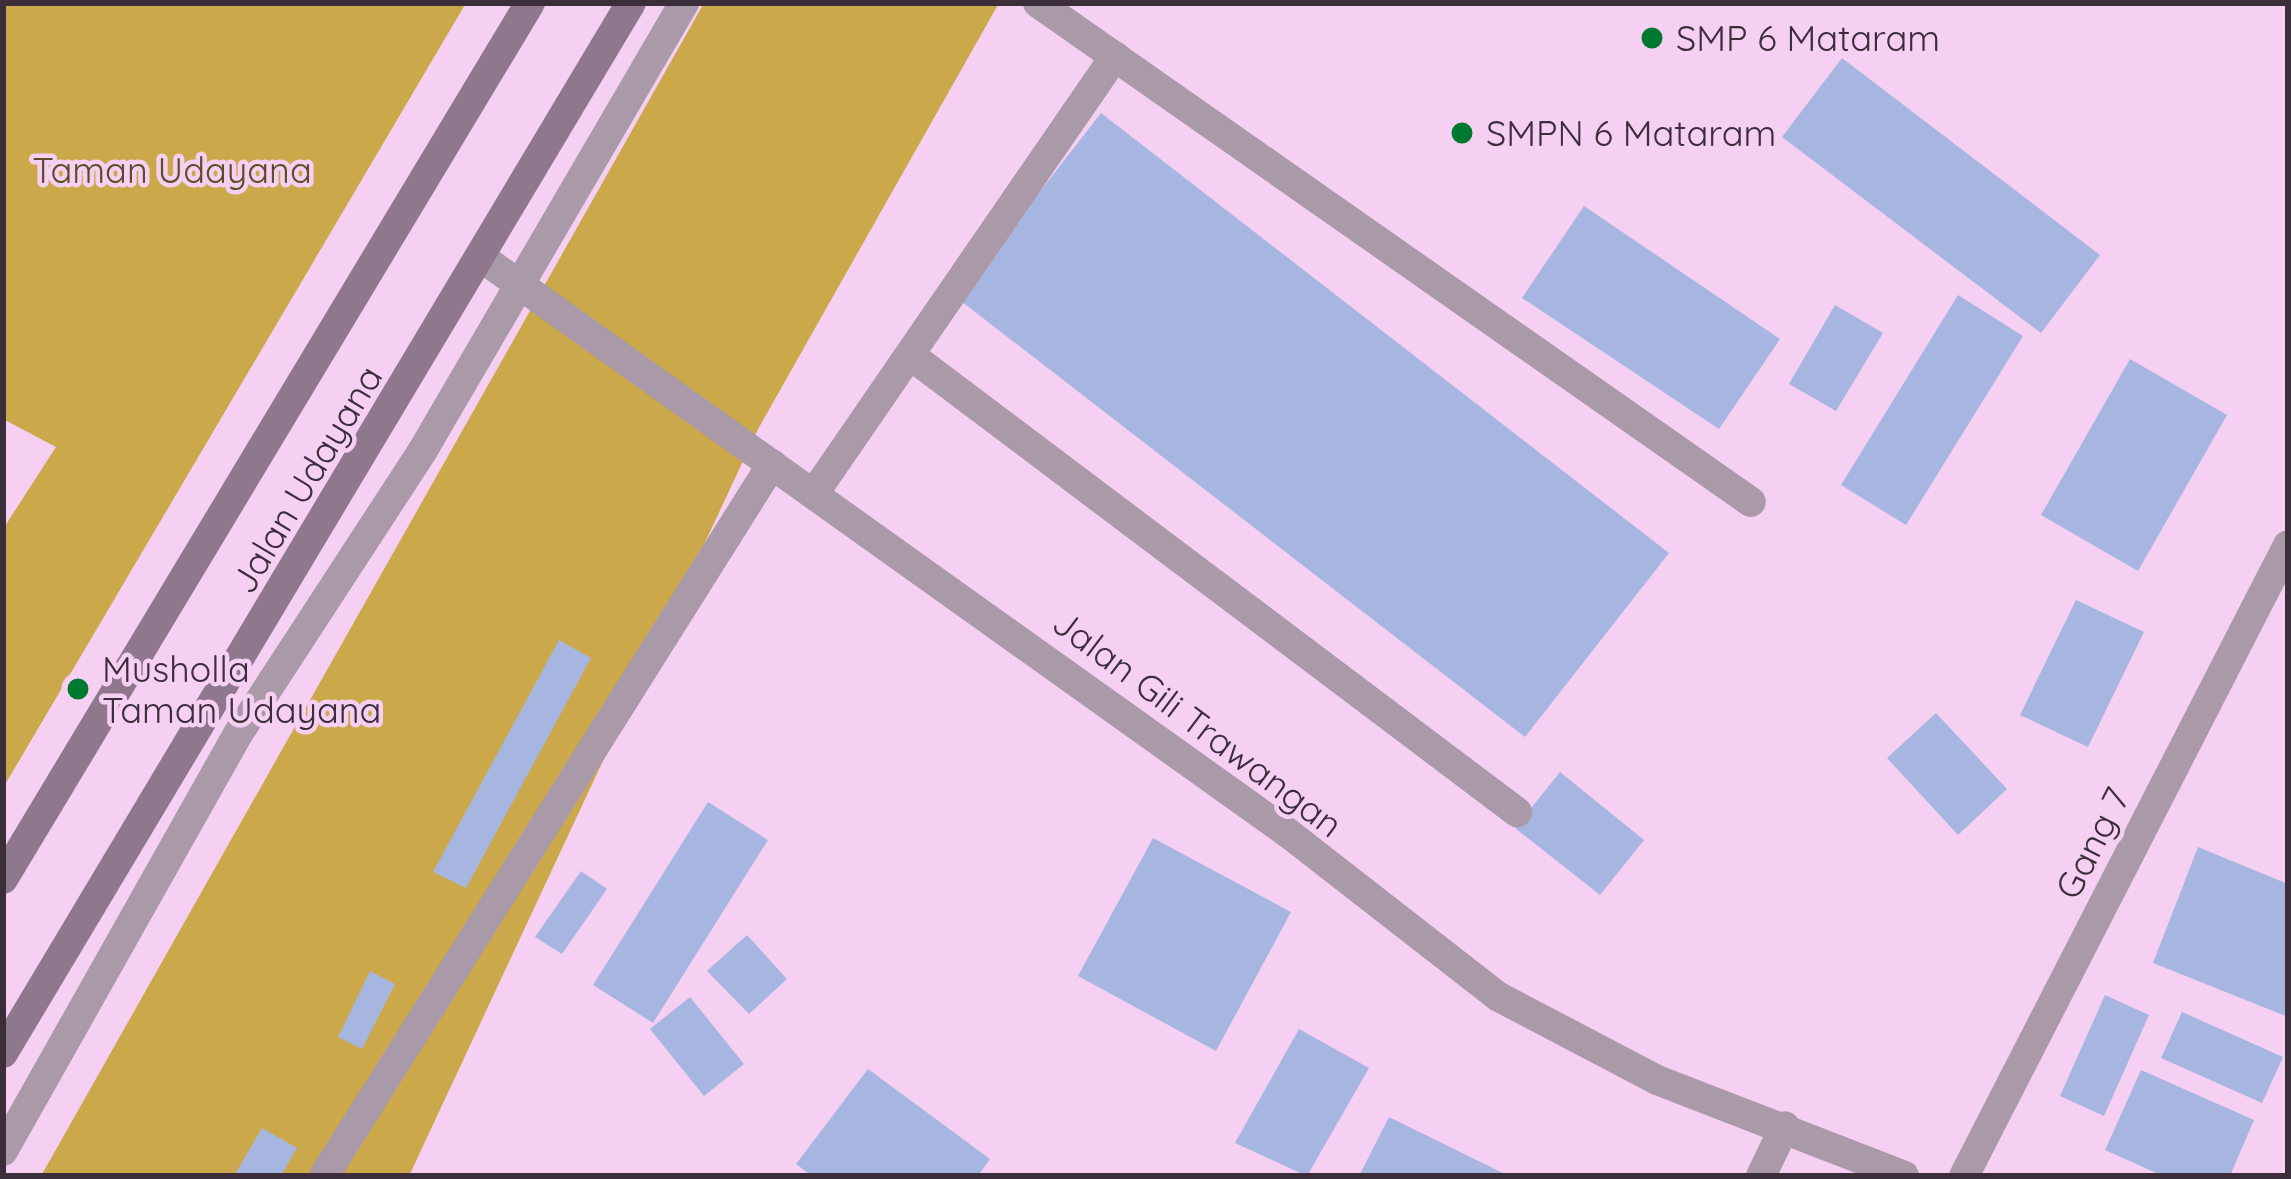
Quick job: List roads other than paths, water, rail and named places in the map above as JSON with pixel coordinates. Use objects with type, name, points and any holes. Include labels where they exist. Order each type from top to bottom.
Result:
[{"type":"main road","name":"Jalan Udayana","points":[[3,879],[530,3]]},
{"type":"main road","name":"Jalan Udayana","points":[[3,1053],[485,260],[631,3]]},
{"type":"street","points":[[3,1150],[238,734],[520,287],[684,3]]},
{"type":"street","points":[[1038,3],[1751,502]]},
{"type":"street","points":[[815,492],[1115,56]]},
{"type":"street","name":"Jalan Gili Trawangan","points":[[485,260],[815,492],[1498,997],[1657,1080],[1904,1176]]},
{"type":"street","points":[[910,356],[1517,812]]},
{"type":"street","points":[[324,1176],[772,464]]},
{"type":"street","name":"Gang 7","points":[[1964,1176],[2288,545]]},
{"type":"street","points":[[1761,1176],[1785,1126]]},
{"type":"place","name":"SMP 6 Mataram","points":[[1652,38]]},
{"type":"place","name":"SMPN 6 Mataram","points":[[1462,133]]},
{"type":"place","name":"Musholla Taman Udayana","points":[[78,689]]},
{"type":"park label","name":"Taman Udayana","points":[[172,170]]}]
